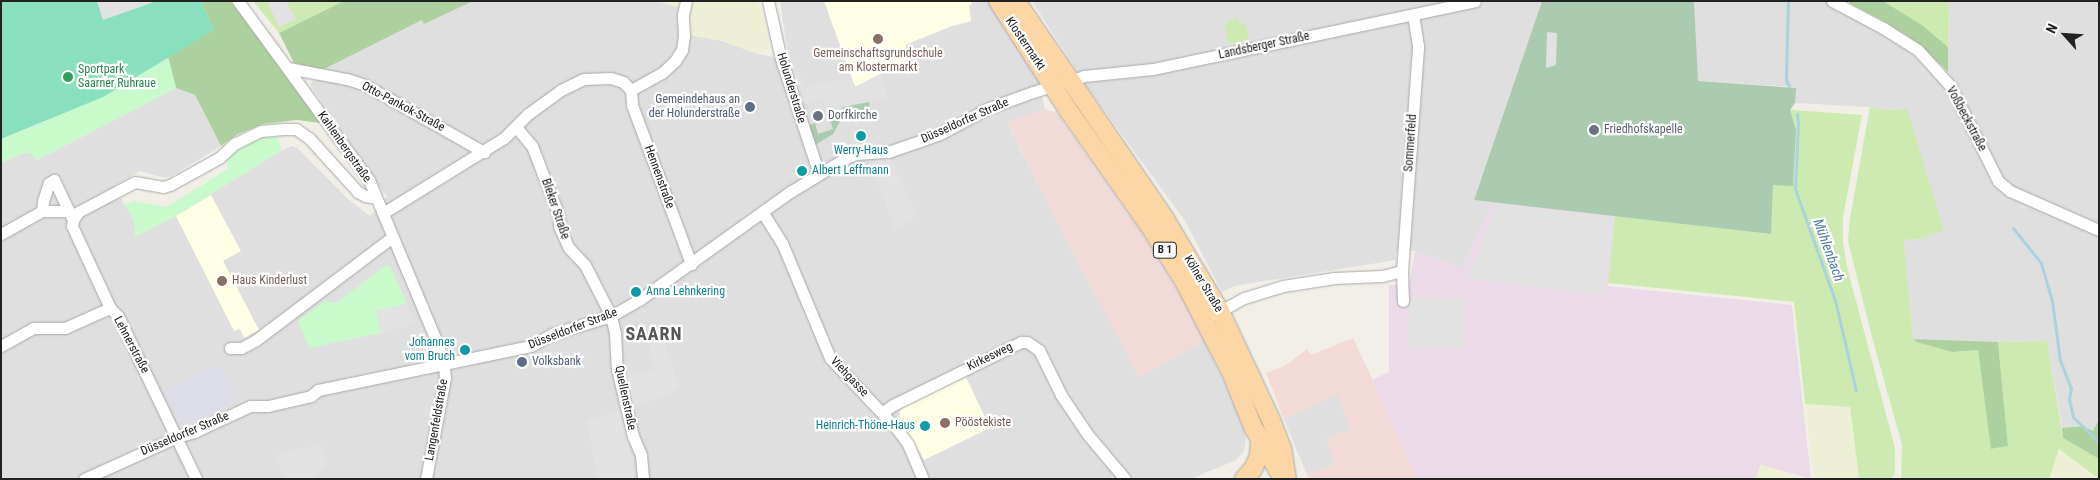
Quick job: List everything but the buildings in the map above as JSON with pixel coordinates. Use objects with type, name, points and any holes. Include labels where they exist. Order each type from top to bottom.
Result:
[{"type":"main road","name":"Klostermarkt","points":[[998,1],[1053,86]]},
{"type":"main road","name":"Klostermarkt","points":[[1016,1],[1070,80]]},
{"type":"main road","name":"Kölner Straße","points":[[1070,80],[1164,219],[1213,316],[1271,420],[1282,448],[1287,479]]},
{"type":"main road","name":"Kölner Straße","points":[[1053,86],[1213,316],[1231,372],[1260,441],[1283,479]]},
{"type":"main road","points":[[1244,479],[1256,463],[1260,441]]},
{"type":"street","name":"Kahlenbergstraße","points":[[238,1],[368,180],[383,213],[391,238],[436,340],[444,364]]},
{"type":"street","points":[[383,213],[484,152],[504,138],[528,114],[547,99],[584,79],[612,78],[623,82],[631,90],[662,73],[675,61],[682,50],[684,36],[683,15],[686,1]]},
{"type":"street","name":"Holunderstraße","points":[[768,1],[781,59],[818,174]]},
{"type":"street","name":"Landsberger Straße","points":[[1053,86],[1084,76],[1153,69],[1475,1]]},
{"type":"street","name":"Voßbeckstraße","points":[[1832,1],[1883,28],[1918,50],[1936,69],[1951,87],[1998,181],[2010,191],[2099,230]]},
{"type":"street","name":"Sommerfeld","points":[[1403,301],[1402,271],[1418,46],[1413,15]]},
{"type":"street","name":"Otto-Pankok-Straße","points":[[288,68],[347,79],[365,85],[484,152]]},
{"type":"street","name":"Düsseldorfer Straße","points":[[84,479],[250,406],[268,406],[311,396],[318,390],[531,346],[552,334],[611,316],[639,300],[818,174],[856,154],[888,152],[940,134],[989,108],[1053,86]]},
{"type":"street","name":"Hennenstraße","points":[[631,90],[632,105],[691,264]]},
{"type":"street","name":"Bleker Straße","points":[[516,127],[532,146],[559,216],[559,226],[569,248],[585,265],[611,316]]},
{"type":"street","points":[[1,234],[42,211],[71,216],[135,182],[162,187],[170,185],[219,158],[234,144],[261,131],[296,129],[309,138],[358,192],[365,196],[376,198]]},
{"type":"street","name":"Lehnerstraße","points":[[42,211],[49,183],[54,180],[71,216],[72,226],[110,308],[118,316],[178,437],[196,479]]},
{"type":"street","name":"Viehgasse","points":[[764,212],[782,244],[830,358],[883,412],[908,444],[923,479]]},
{"type":"street","points":[[230,348],[241,348],[256,340],[391,238]]},
{"type":"street","points":[[1213,316],[1244,298],[1284,286],[1334,278],[1382,276],[1402,271]]},
{"type":"street","points":[[3,342],[33,328],[65,328],[110,308]]},
{"type":"street","name":"Quellenstraße","points":[[611,316],[615,333],[617,369],[625,405],[640,455],[643,479]]},
{"type":"street","name":"Kirkesweg","points":[[883,412],[1021,342],[1027,342],[1039,350],[1061,395],[1088,435],[1125,479]]},
{"type":"street","name":"Langenfeldstraße","points":[[429,478],[445,378],[444,364]]},
{"type":"shaded area","points":[[97,1],[157,1],[103,20]]},
{"type":"shaded area","points":[[267,1],[286,1],[296,19],[279,27]]},
{"type":"shaded area","points":[[473,1],[657,1],[680,7],[680,33],[722,41],[758,54],[789,60],[780,1],[988,1],[1038,79],[1045,109],[1008,123],[1055,218],[1139,376],[1204,341],[1234,403],[1246,438],[1244,452],[1236,460],[1191,479],[1,479],[1,163],[26,152],[33,155],[37,160],[176,88],[195,95],[221,146],[170,177],[161,177],[140,171],[114,186],[134,221],[176,216],[275,154],[292,146],[297,148],[347,198],[370,216],[387,197],[310,85],[322,70],[340,60],[422,20],[424,23]]},
{"type":"shaded area","points":[[657,1],[756,1],[765,18],[770,48],[758,54],[723,41],[688,35],[687,10]]},
{"type":"shaded area","name":"Gemeinschaftsgrundschule am Klostermarkt","points":[[824,1],[971,1],[972,4],[969,5],[971,21],[952,26],[905,45],[911,58],[855,87]]},
{"type":"shaded area","points":[[1032,1],[1542,1],[1474,200],[1493,202],[1463,268],[1415,251],[1396,251],[1396,260],[1234,286],[1222,292],[1185,221],[1087,87]]},
{"type":"shaded area","points":[[1542,1],[1694,1],[1698,81],[1796,88],[1795,103],[1790,110],[1796,130],[1793,186],[1773,185],[1771,234],[1474,200]]},
{"type":"shaded area","points":[[1694,1],[1839,1],[1892,38],[1931,70],[1947,90],[1949,1],[2099,1],[2099,419],[2093,431],[2083,426],[2062,428],[2047,341],[1998,342],[1913,339],[1904,240],[1920,239],[1907,109],[1885,110],[1870,107],[1795,103],[1795,87],[1697,81]]},
{"type":"shaded area","points":[[1547,32],[1557,33],[1556,65],[1546,68]]},
{"type":"shaded area","points":[[794,61],[805,89],[815,83],[851,79],[855,87],[881,75],[887,98],[842,107],[841,104],[827,108],[823,99],[802,106],[786,63]]},
{"type":"shaded area","points":[[869,102],[872,118],[843,116],[833,134],[815,145],[807,126],[815,123],[818,134],[833,129],[829,117],[844,113],[842,107]]},
{"type":"shaded area","points":[[1045,109],[1057,113],[1143,234],[1181,296],[1204,341],[1139,377],[1055,218],[1008,122]]},
{"type":"shaded area","points":[[890,157],[918,216],[895,229],[870,162]]},
{"type":"shaded area","name":"Haus Kinderlust","points":[[211,195],[241,251],[223,261],[259,330],[244,338],[240,329],[234,331],[176,216]]},
{"type":"shaded area","points":[[1493,202],[1615,215],[1608,286],[1792,305],[1811,479],[1761,465],[1756,479],[1418,479],[1372,380],[1389,372],[1389,285],[1409,285],[1415,251],[1463,268]]},
{"type":"shaded area","points":[[1497,204],[1613,218],[1605,296],[1468,279]]},
{"type":"shaded area","points":[[1410,297],[1466,298],[1465,349],[1409,349]]},
{"type":"shaded area","points":[[407,304],[416,324],[381,333],[376,311]]},
{"type":"shaded area","points":[[1353,338],[1418,479],[1309,479],[1307,475],[1336,464],[1326,440],[1350,429],[1338,393],[1284,419],[1266,373],[1285,366],[1307,349],[1311,355]]},
{"type":"shaded area","points":[[663,339],[680,388],[657,399],[629,405],[626,376],[654,369],[648,341]]},
{"type":"shaded area","points":[[221,364],[239,401],[182,426],[164,393]]},
{"type":"shaded area","name":"Pööstekiste","points":[[966,377],[990,428],[924,460],[899,418],[900,410]]},
{"type":"shaded area","points":[[1338,392],[1350,429],[1326,440],[1336,464],[1307,475],[1284,419]]},
{"type":"shaded area","points":[[1805,404],[1850,407],[1859,479],[1814,479]]},
{"type":"shaded area","points":[[622,411],[635,479],[598,479],[586,420]]},
{"type":"shaded area","points":[[322,444],[326,469],[314,471],[315,479],[285,479],[276,456],[281,453]]},
{"type":"shaded area","points":[[2059,448],[2097,479],[2049,479]]},
{"type":"shaded area","points":[[1760,465],[1806,479],[1756,479]]},
{"type":"green space","name":"Sportpark Saarner Ruhraue","points":[[1,1],[201,1],[214,30],[103,97],[1,139]]},
{"type":"green space","points":[[201,1],[231,1],[320,123],[297,120],[263,124],[238,134],[221,146],[195,95],[176,88],[168,57],[213,30]]},
{"type":"green space","points":[[201,1],[214,30],[168,57],[176,88],[37,160],[33,155],[26,152],[1,163],[1,139],[46,121]]},
{"type":"green space","points":[[253,1],[344,1],[279,33]]},
{"type":"green space","points":[[344,1],[473,1],[424,24],[422,20],[322,70],[294,63],[279,33]]},
{"type":"green space","points":[[1850,1],[1883,1],[1922,25],[1948,47],[1948,72],[1918,43],[1882,20],[1849,3]]},
{"type":"green space","points":[[1883,1],[1949,1],[1948,47],[1922,25]]},
{"type":"green space","points":[[1238,18],[1240,25],[1246,24],[1249,38],[1246,41],[1232,44],[1227,41],[1225,27],[1227,22]]},
{"type":"green space","points":[[1870,107],[1885,110],[1907,109],[1944,230],[1920,239],[1904,240],[1913,339],[1952,352],[1978,350],[1992,449],[2008,446],[1998,342],[2047,341],[2063,438],[2099,459],[2099,479],[2059,449],[2049,479],[1901,479],[1902,445],[1848,241],[1850,218]]},
{"type":"green space","points":[[1779,109],[1862,115],[1843,217],[1843,241],[1847,267],[1895,448],[1895,473],[1891,479],[1859,479],[1850,407],[1805,404],[1794,302],[1608,283],[1615,215],[1770,234],[1773,184],[1786,185]]},
{"type":"green space","points":[[261,137],[278,137],[282,150],[176,216],[135,237],[134,221],[125,205],[133,201],[166,207],[228,169],[226,159],[238,147]]},
{"type":"green space","points":[[385,266],[390,266],[407,304],[376,311],[381,333],[309,348],[298,321],[325,301],[336,303]]},
{"type":"green space","points":[[1913,339],[1998,342],[2008,446],[1991,449],[1978,350],[1952,352],[1917,342]]},
{"type":"green space","points":[[2099,419],[2099,459],[2063,438],[2062,428],[2083,426],[2093,431]]},
{"type":"waterway","name":"Mühlenbach","points":[[1788,1],[1786,80],[1789,86]]},
{"type":"waterway","name":"Mühlenbach","points":[[1797,114],[1795,189],[1835,300],[1856,391]]},
{"type":"waterway","points":[[2013,228],[2041,263],[2052,301],[2060,360],[2071,388],[2069,399],[2073,417],[2099,442]]},
{"type":"place","name":"Gemeinschaftsgrundschule am Klostermarkt","points":[[878,39]]},
{"type":"place","name":"Sportpark Saarner Ruhraue","points":[[68,77]]},
{"type":"place","name":"Gemeindehaus an der Holunderstraße","points":[[750,107]]},
{"type":"place","name":"Dorfkirche","points":[[818,116]]},
{"type":"place","name":"Friedhofskapelle","points":[[1594,130]]},
{"type":"place","name":"Werry-Haus","points":[[861,136]]},
{"type":"place","name":"Albert Leffmann","points":[[802,171]]},
{"type":"place","name":"Haus Kinderlust","points":[[222,281]]},
{"type":"place","name":"Anna Lehnkering","points":[[636,292]]},
{"type":"place","name":"Johannes vom Bruch","points":[[465,350]]},
{"type":"place","name":"Volksbank","points":[[522,362]]},
{"type":"place","name":"Pööstekiste","points":[[945,423]]},
{"type":"place","name":"Heinrich-Thöne-Haus","points":[[925,426]]},
{"type":"district","name":"SAARN","points":[[654,334]]}]
